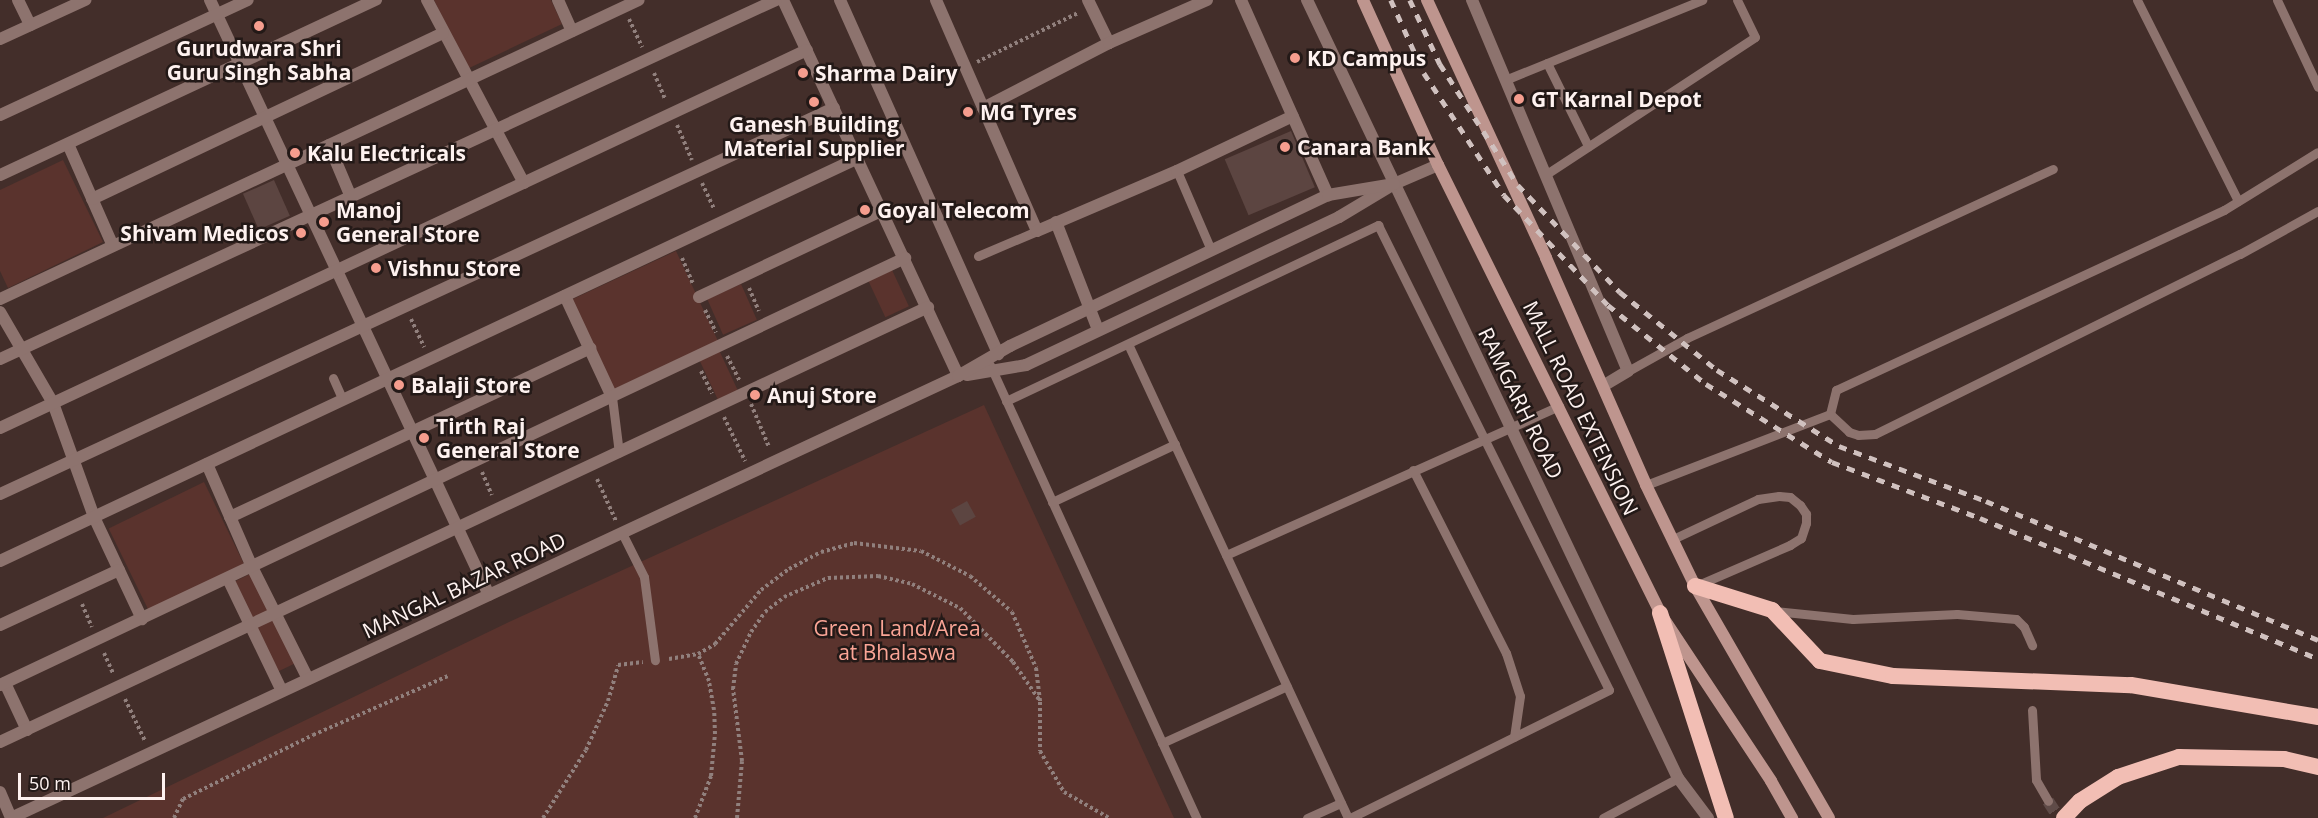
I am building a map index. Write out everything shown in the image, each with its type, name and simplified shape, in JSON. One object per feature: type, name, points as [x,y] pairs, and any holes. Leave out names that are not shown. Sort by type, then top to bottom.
[{"type":"highway","points":[[1695,586],[1772,610],[1820,661],[1893,676],[2131,686],[2318,717]]},
{"type":"highway","points":[[1660,613],[1726,818]]},
{"type":"highway","points":[[2064,818],[2079,801],[2118,777],[2179,757],[2284,759],[2318,768]]},
{"type":"main road","name":"MALL ROAD EXTENSION","points":[[1363,0],[1438,165],[1660,613],[1771,781],[1792,818]]},
{"type":"main road","name":"MALL ROAD EXTENSION","points":[[1427,0],[1646,485],[1695,586],[1829,818]]},
{"type":"street","points":[[18,0],[30,26]]},
{"type":"street","points":[[0,39],[85,0]]},
{"type":"street","points":[[210,0],[489,595]]},
{"type":"street","points":[[0,115],[248,0]]},
{"type":"street","points":[[0,175],[376,0]]},
{"type":"street","points":[[427,0],[467,80],[498,129],[524,183]]},
{"type":"street","points":[[558,0],[572,31]]},
{"type":"street","points":[[0,299],[639,0]]},
{"type":"street","points":[[0,359],[776,0]]},
{"type":"street","points":[[783,0],[883,210],[958,376]]},
{"type":"street","points":[[840,0],[993,362],[1026,365],[1339,217],[1394,184],[1438,165]]},
{"type":"street","points":[[936,0],[1037,231],[1177,171],[1293,117]]},
{"type":"street","points":[[983,108],[1109,44],[1207,0]]},
{"type":"street","points":[[1241,0],[1328,195]]},
{"type":"street","name":"RAMGARH ROAD","points":[[1307,0],[1678,778],[1708,818]]},
{"type":"street","points":[[1472,0],[1629,371],[1603,386]]},
{"type":"street","points":[[1090,3],[1109,44]]},
{"type":"street","points":[[92,199],[443,33]]},
{"type":"street","points":[[0,428],[807,50]]},
{"type":"street","points":[[0,494],[834,108]]},
{"type":"street","points":[[68,144],[114,246]]},
{"type":"street","points":[[329,145],[351,197]]},
{"type":"street","points":[[0,561],[858,158]]},
{"type":"street","name":"MANGAL BAZAR ROAD","points":[[0,792],[11,818],[958,376],[993,362],[1090,308],[1328,195],[1394,184]]},
{"type":"street","points":[[699,297],[883,210]]},
{"type":"street","points":[[1056,222],[1098,330]]},
{"type":"street","points":[[27,730],[3,684],[905,258]]},
{"type":"street","points":[[565,296],[612,397]]},
{"type":"street","points":[[0,742],[928,307]]},
{"type":"street","points":[[0,312],[53,403],[94,517],[142,620]]},
{"type":"street","points":[[230,517],[590,348]]},
{"type":"street","points":[[207,464],[252,567],[308,679]]},
{"type":"street","points":[[0,625],[119,570]]},
{"type":"street","points":[[228,579],[282,692]]},
{"type":"lane","points":[[1505,80],[1702,0]]},
{"type":"lane","points":[[1545,175],[1755,37],[1737,0]]},
{"type":"lane","points":[[2137,0],[2238,201]]},
{"type":"lane","points":[[2277,0],[2318,87]]},
{"type":"lane","points":[[1547,63],[1588,146]]},
{"type":"lane","points":[[1830,414],[1836,390],[2238,201],[2318,152]]},
{"type":"lane","points":[[1629,371],[1687,338],[2053,169]]},
{"type":"lane","points":[[1177,171],[1211,250]]},
{"type":"lane","points":[[1830,414],[1849,432],[1858,435],[1875,434],[2229,260],[2318,211]]},
{"type":"lane","points":[[1006,401],[1378,225],[1609,690],[1349,818],[1128,344]]},
{"type":"lane","points":[[978,256],[1037,231]]},
{"type":"lane","points":[[993,362],[1006,401],[1196,818]]},
{"type":"lane","points":[[333,378],[343,400]]},
{"type":"lane","points":[[612,397],[619,453]]},
{"type":"lane","points":[[1226,555],[1559,406]]},
{"type":"lane","points":[[1646,485],[1830,414]]},
{"type":"lane","points":[[1052,502],[1175,444]]},
{"type":"lane","points":[[1413,470],[1506,652],[1520,696],[1514,737]]},
{"type":"lane","points":[[1672,539],[1758,500],[1779,496],[1790,497],[1806,514],[1806,523],[1801,538],[1790,545],[1695,586]]},
{"type":"lane","points":[[622,533],[644,577],[655,660]]},
{"type":"lane","points":[[1772,610],[1853,619],[1957,614],[2016,619],[2024,627],[2032,645]]},
{"type":"lane","points":[[1162,743],[1287,686]]},
{"type":"lane","points":[[2032,710],[2036,780],[2048,801]]},
{"type":"lane","points":[[1603,818],[1678,778]]},
{"type":"lane","points":[[1307,818],[1341,803]]},
{"type":"path","points":[[966,68],[1090,3]]},
{"type":"path","points":[[744,276],[765,324]]},
{"type":"path","points":[[406,307],[430,359]]},
{"type":"path","points":[[476,461],[499,509]]},
{"type":"path","points":[[591,466],[622,533]]},
{"type":"path","points":[[543,818],[586,750],[608,701],[618,665],[698,654],[715,644],[761,590],[789,568],[821,552],[854,543],[891,545],[921,551],[970,576],[1012,612],[1036,668],[1040,702],[1041,751],[1064,792],[1108,818]]},
{"type":"path","points":[[738,818],[742,761],[733,689],[736,664],[751,632],[765,612],[784,597],[828,578],[878,576],[912,584],[960,608],[1013,662],[1040,702]]},
{"type":"path","points":[[695,818],[711,776],[715,734],[711,691],[698,654]]},
{"type":"path","points":[[174,818],[183,800],[313,735],[448,676]]},
{"type":"green space","points":[[434,0],[551,0],[562,24],[467,69]]},
{"type":"green space","points":[[63,160],[103,242],[8,288],[0,271],[0,190]]},
{"type":"green space","points":[[676,251],[718,341],[614,389],[572,300]]},
{"type":"green space","points":[[892,270],[909,306],[885,317],[868,281]]},
{"type":"green space","points":[[741,284],[757,320],[723,335],[707,299]]},
{"type":"green space","points":[[719,350],[738,390],[718,399],[699,359]]},
{"type":"green space","name":"Green Land/Area at Bhalaswa","points":[[984,405],[1174,818],[103,818],[509,622]]},
{"type":"green space","points":[[204,482],[244,565],[149,611],[109,528]]},
{"type":"green space","points":[[252,573],[296,663],[277,672],[233,582]]},
{"type":"building","points":[[1291,131],[1315,187],[1249,215],[1225,159]]},
{"type":"building","points":[[274,180],[290,216],[259,229],[243,194]]},
{"type":"building","points":[[967,501],[976,517],[960,525],[951,510]]},
{"type":"tunnel","points":[[2048,801],[2059,818]]},
{"type":"railway","points":[[1391,0],[1424,73],[1504,195],[1608,305],[1706,384],[1832,462],[1980,518],[2318,659]]},
{"type":"railway","points":[[1410,0],[1440,64],[1518,185],[1620,292],[1717,370],[1839,446],[1986,501],[2318,640]]},
{"type":"place","name":"Gurudwara Shri Guru Singh Sabha","points":[[259,26]]},
{"type":"place","name":"KD Campus","points":[[1295,58]]},
{"type":"place","name":"Sharma Dairy","points":[[803,73]]},
{"type":"place","name":"GT Karnal Depot","points":[[1519,99]]},
{"type":"place","name":"Ganesh Building Material Supplier","points":[[814,102]]},
{"type":"place","name":"MG Tyres","points":[[968,112]]},
{"type":"place","name":"Canara Bank","points":[[1285,147]]},
{"type":"place","name":"Kalu Electricals","points":[[295,153]]},
{"type":"place","name":"Goyal Telecom","points":[[865,210]]},
{"type":"place","name":"Manoj General Store","points":[[324,222]]},
{"type":"place","name":"Shivam Medicos","points":[[301,233]]},
{"type":"place","name":"Vishnu Store","points":[[376,268]]},
{"type":"place","name":"Balaji Store","points":[[399,385]]},
{"type":"place","name":"Anuj Store","points":[[755,395]]},
{"type":"place","name":"Tirth Raj General Store","points":[[424,438]]}]
